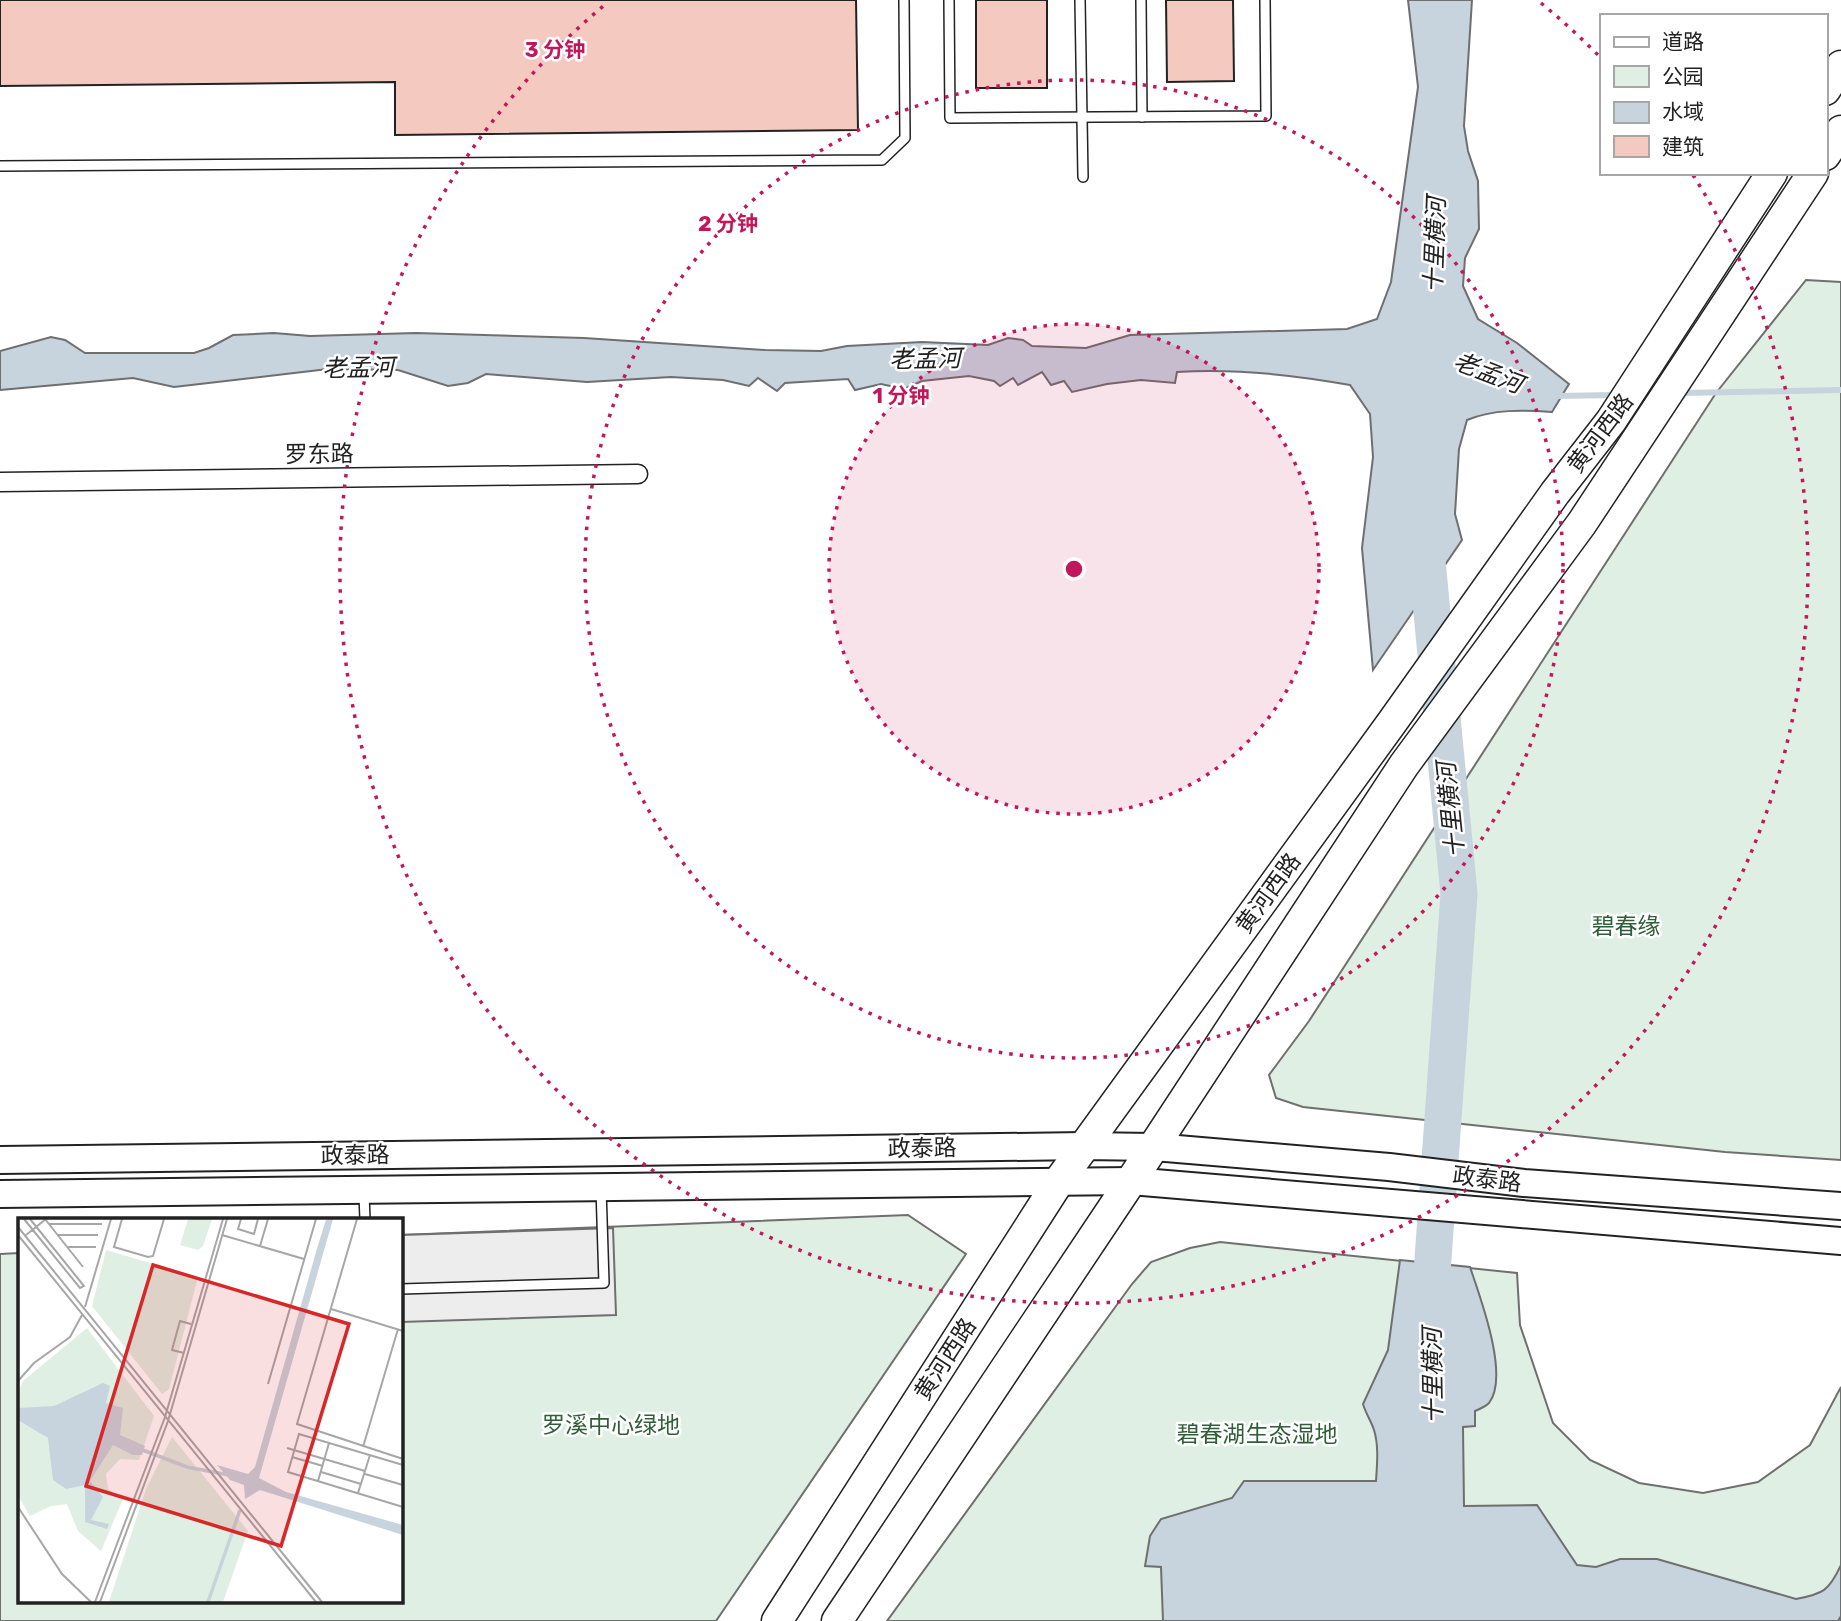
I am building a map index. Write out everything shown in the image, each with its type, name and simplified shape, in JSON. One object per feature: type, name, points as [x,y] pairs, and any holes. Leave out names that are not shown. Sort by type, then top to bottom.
[{"type":"main road","points":[[1827,87],[1841,66]]},
{"type":"main road","points":[[1827,152],[1841,131]]},
{"type":"main road","name":"黄河西路","points":[[777,1621],[1059,1181],[1393,721],[1482,593],[1611,421],[1771,175]]},
{"type":"main road","name":"黄河西路","points":[[837,1621],[1154,1147],[1404,765],[1582,523],[1812,175]]},
{"type":"main road","name":"政泰路","points":[[0,1160],[1154,1147],[1389,1167],[1524,1184],[1841,1206]]},
{"type":"main road","name":"政泰路","points":[[0,1194],[1131,1181],[1841,1241]]},
{"type":"street","name":"罗东路","points":[[0,482],[638,474]]},
{"type":"lane","points":[[0,166],[882,160],[905,138],[904,0]]},
{"type":"lane","points":[[949,0],[950,118],[1266,116],[1265,0]]},
{"type":"lane","points":[[1080,0],[1083,177]]},
{"type":"lane","points":[[1141,0],[1142,117]]},
{"type":"lane","points":[[402,1289],[604,1283],[601,1187]]},
{"type":"lane","points":[[364,1190],[365,1218]]},
{"type":"green space","name":"碧春缘","points":[[1806,280],[1841,282],[1841,1160],[1725,1152],[1303,1107],[1276,1098],[1269,1075],[1309,1021],[1716,393]]},
{"type":"green space","name":"罗溪中心绿地","points":[[908,1215],[966,1254],[716,1621],[0,1621],[0,1254],[18,1253],[18,1604],[402,1604],[402,1235]]},
{"type":"green space","name":"碧春湖生态湿地","points":[[1220,1242],[1517,1273],[1520,1325],[1553,1423],[1590,1460],[1639,1483],[1703,1493],[1758,1482],[1810,1445],[1841,1387],[1841,1621],[887,1621],[1132,1284],[1151,1262],[1190,1248]]},
{"type":"shaded area","points":[[613,1228],[616,1315],[402,1322],[402,1235]]},
{"type":"water","points":[[1408,0],[1472,0],[1464,126],[1468,151],[1478,181],[1479,229],[1465,258],[1463,286],[1478,319],[1517,343],[1569,384],[1552,412],[1498,412],[1467,420],[1459,449],[1455,514],[1462,540],[1373,670],[1362,548],[1373,457],[1370,414],[1350,385],[1286,375],[1220,371],[1177,372],[1175,383],[1141,380],[1072,392],[1064,381],[1051,385],[1042,372],[1018,385],[1013,378],[1000,386],[994,381],[969,376],[922,381],[904,389],[881,384],[855,390],[848,379],[785,383],[777,391],[758,378],[749,386],[723,380],[671,377],[587,382],[486,374],[468,383],[448,386],[398,370],[328,369],[174,387],[133,378],[0,390],[0,351],[51,337],[65,340],[85,353],[194,353],[233,335],[274,333],[310,336],[416,333],[584,338],[821,351],[847,346],[922,342],[988,345],[1008,338],[1023,340],[1032,346],[1086,348],[1130,335],[1347,329],[1377,319],[1391,282],[1418,87]]},
{"type":"water","points":[[1400,1260],[1470,1267],[1486,1316],[1495,1356],[1495,1391],[1489,1403],[1475,1411],[1475,1426],[1463,1427],[1464,1506],[1537,1505],[1577,1565],[1596,1567],[1620,1559],[1657,1559],[1796,1599],[1824,1590],[1833,1581],[1841,1565],[1841,1616],[1838,1621],[1163,1621],[1161,1567],[1145,1566],[1150,1536],[1161,1519],[1232,1498],[1244,1481],[1376,1481],[1376,1436],[1363,1404],[1388,1350]]},
{"type":"building","points":[[0,0],[856,0],[858,130],[395,135],[395,82],[0,86]]},
{"type":"building","points":[[976,0],[1047,0],[1047,88],[976,88]]},
{"type":"building","points":[[1166,0],[1233,0],[1234,81],[1167,82]]},
{"type":"waterway","name":"老孟河","points":[[1680,393],[1841,390]]},
{"type":"waterway","name":"老孟河","points":[[1554,396],[1617,395]]},
{"type":"waterway","name":"十里横河","points":[[1425,540],[1459,894],[1431,1312]]}]
